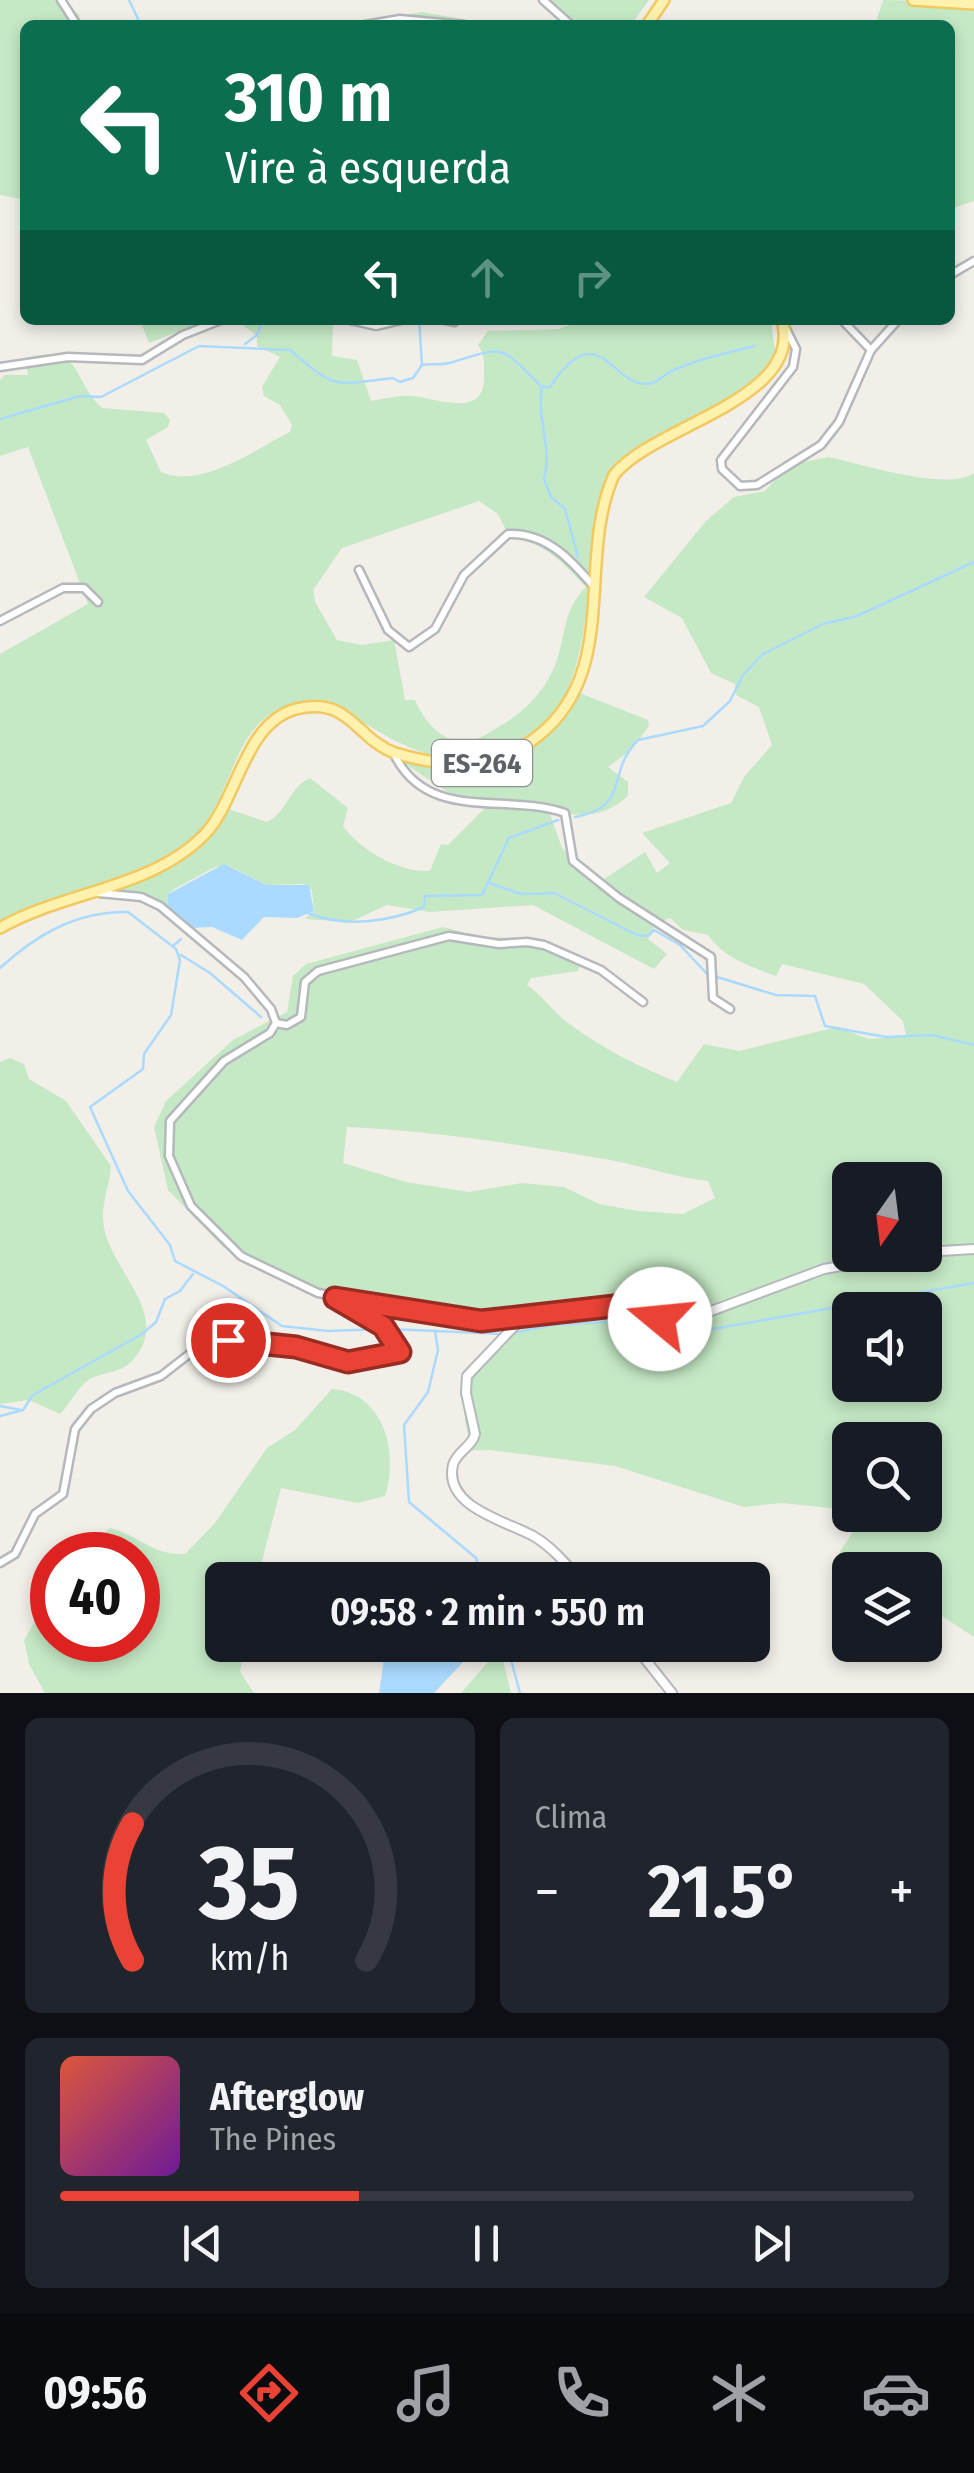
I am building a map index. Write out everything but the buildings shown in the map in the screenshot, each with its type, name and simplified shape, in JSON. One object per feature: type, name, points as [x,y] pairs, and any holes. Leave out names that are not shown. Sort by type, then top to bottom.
[{"type":"main road","points":[[913,0],[974,4]]},
{"type":"main road","name":"ES-264","points":[[0,928],[166,862],[205,833],[227,803],[265,729],[284,714],[328,708],[353,720],[394,752],[443,763],[484,762],[536,738],[565,710],[580,682],[607,499],[614,475],[637,454],[761,383],[780,361],[783,325]]},
{"type":"street","points":[[542,0],[565,20]]},
{"type":"street","points":[[0,367],[57,358],[142,360],[209,325]]},
{"type":"street","points":[[784,325],[796,349],[793,368],[722,460],[722,468],[740,486],[757,484],[822,444],[839,422],[871,350],[894,325]]},
{"type":"street","points":[[847,325],[871,350]]},
{"type":"street","points":[[359,570],[388,630],[410,648],[435,629],[464,575],[508,534],[544,541],[569,559],[596,590]]},
{"type":"street","points":[[0,620],[63,588],[84,588],[98,602]]},
{"type":"street","points":[[394,752],[409,777],[446,798],[566,813],[573,861],[618,898],[711,957],[713,998],[730,1009]]},
{"type":"street","points":[[92,892],[141,897],[160,906],[244,978],[271,1009],[276,1023]]},
{"type":"street","points":[[276,1023],[288,1025],[301,1018],[306,982],[318,971],[449,936],[544,945],[617,980],[643,1002]]},
{"type":"street","points":[[276,1023],[270,1033],[224,1061],[173,1116],[167,1131],[168,1156],[191,1206],[229,1247],[304,1288],[335,1298],[481,1321],[632,1304],[667,1322],[686,1320],[832,1268]]},
{"type":"street","points":[[942,1251],[974,1248]]},
{"type":"street","points":[[0,1563],[15,1554],[35,1514],[64,1494],[76,1429],[101,1400],[161,1376],[206,1341],[296,1347],[356,1362],[398,1354],[399,1345],[386,1330],[335,1298]]},
{"type":"street","points":[[522,1318],[467,1376],[466,1393],[475,1434],[456,1457],[452,1475],[463,1496],[476,1508],[548,1546],[563,1562]]},
{"type":"street","points":[[647,1662],[672,1693]]},
{"type":"green space","points":[[0,0],[64,0],[80,20],[20,20],[20,199],[0,195]]},
{"type":"green space","points":[[545,0],[649,0],[635,20],[573,20]]},
{"type":"green space","points":[[883,0],[974,2],[974,201],[955,207],[955,20],[877,20]]},
{"type":"green space","points":[[421,12],[468,20],[380,20]]},
{"type":"green space","points":[[142,325],[195,325],[149,343]]},
{"type":"green space","points":[[243,325],[333,325],[332,356],[357,360],[371,401],[406,396],[458,403],[477,398],[483,389],[483,356],[478,345],[488,331],[558,329],[570,325],[772,325],[775,351],[762,373],[741,390],[660,434],[614,471],[600,496],[575,670],[558,707],[531,734],[475,757],[441,757],[411,748],[332,707],[306,703],[279,709],[251,733],[208,820],[196,834],[164,857],[52,903],[0,934],[0,654],[88,604],[28,447],[0,456],[0,380],[5,375],[28,375],[25,358],[44,355],[67,360],[102,408],[164,413],[170,420],[168,427],[146,440],[161,472],[193,476],[227,465],[290,432],[292,425],[280,405],[264,396],[262,387],[280,357],[257,346],[257,336]],"holes":[[[479,501],[498,514],[510,538],[543,549],[586,587],[571,609],[556,661],[538,694],[521,712],[488,734],[470,740],[448,738],[434,728],[415,700],[405,700],[394,640],[362,645],[337,640],[315,602],[313,590],[342,548]]]},
{"type":"green space","points":[[829,457],[925,478],[945,480],[974,473],[974,1637],[942,1616],[942,1552],[840,1552],[853,1532],[942,1532],[942,1422],[832,1422],[832,1508],[781,1503],[744,1507],[615,1466],[490,1450],[460,1451],[468,1436],[464,1395],[468,1382],[505,1338],[504,1319],[481,1310],[443,1311],[311,1289],[223,1247],[168,1190],[154,1127],[166,1101],[233,1040],[287,1012],[293,976],[306,964],[443,927],[483,937],[526,938],[582,961],[578,971],[531,978],[527,985],[593,1040],[677,1082],[704,1044],[739,1051],[837,1027],[869,1039],[906,1036],[903,1021],[864,984],[782,964],[776,976],[738,960],[708,935],[683,930],[670,918],[655,924],[648,939],[667,954],[654,969],[533,905],[429,912],[387,905],[350,922],[305,919],[314,911],[312,890],[303,884],[267,885],[229,866],[215,867],[174,889],[168,894],[169,906],[132,891],[109,888],[172,861],[225,808],[267,822],[279,813],[297,787],[310,778],[348,808],[343,826],[360,843],[394,864],[430,871],[441,844],[448,845],[490,803],[448,792],[402,762],[466,771],[506,762],[542,741],[569,710],[577,692],[648,720],[649,726],[632,749],[608,767],[628,782],[628,796],[609,809],[590,814],[548,808],[562,848],[598,883],[645,852],[657,873],[670,863],[642,833],[731,803],[744,777],[772,745],[759,707],[736,695],[735,684],[711,673],[682,618],[644,597],[706,521],[734,497],[765,491],[788,465]],"holes":[[[347,1127],[413,1132],[610,1160],[708,1181],[715,1198],[683,1214],[638,1211],[599,1204],[564,1187],[522,1183],[469,1192],[406,1182],[343,1163]]]},
{"type":"green space","points":[[10,1058],[24,1064],[29,1079],[66,1101],[111,1166],[103,1219],[115,1256],[143,1308],[146,1326],[143,1343],[132,1361],[86,1382],[60,1414],[29,1400],[0,1404],[0,1062]]},
{"type":"green space","points":[[332,1389],[350,1393],[364,1401],[383,1428],[390,1461],[389,1479],[385,1496],[358,1503],[281,1488],[262,1562],[205,1562],[205,1662],[242,1662],[240,1672],[254,1693],[45,1693],[29,1664],[24,1640],[30,1630],[30,1662],[160,1662],[160,1550],[185,1554],[215,1523],[267,1448],[295,1430]]},
{"type":"green space","points":[[488,1662],[503,1662],[511,1693],[461,1693]]},
{"type":"water","points":[[224,864],[267,885],[309,885],[314,911],[297,918],[264,917],[242,940],[212,927],[191,928],[168,906],[168,894]]},
{"type":"water","points":[[384,1662],[463,1662],[434,1693],[379,1693]]},
{"type":"waterway","points":[[129,0],[139,20]]},
{"type":"waterway","points":[[245,344],[257,335],[261,325]]},
{"type":"waterway","points":[[0,419],[80,396],[101,397],[199,346],[290,350],[336,382],[393,378],[400,382],[413,378],[422,365],[419,325]]},
{"type":"waterway","points":[[542,387],[550,387],[567,365],[582,355],[605,360],[638,383],[652,383],[692,363],[754,346]]},
{"type":"waterway","points":[[422,365],[502,353],[541,386]]},
{"type":"waterway","points":[[542,387],[547,456],[544,479],[551,497],[565,509],[578,557]]},
{"type":"waterway","points":[[575,817],[593,812],[611,797],[622,764],[638,740],[703,726],[730,701],[743,675],[763,654],[823,624],[857,616],[974,562]]},
{"type":"waterway","points":[[308,913],[322,918],[367,921],[424,907],[425,896],[482,895],[509,838],[558,820]]},
{"type":"waterway","points":[[489,883],[521,894],[554,893],[637,935],[648,936],[654,930],[680,945],[709,976]]},
{"type":"waterway","points":[[0,968],[58,927],[109,913],[128,912],[176,949],[180,960],[171,1015],[144,1054],[143,1069],[90,1107],[128,1191],[170,1245],[175,1261],[223,1286],[282,1326],[328,1331],[382,1329]]},
{"type":"waterway","points":[[174,945],[181,939]]},
{"type":"waterway","points":[[181,955],[210,973],[261,1017]]},
{"type":"waterway","points":[[717,977],[776,995],[815,996],[825,1026],[886,1037],[932,1035],[974,1045]]},
{"type":"waterway","points":[[0,1416],[23,1410],[33,1395],[142,1334],[156,1322],[165,1299],[180,1291],[193,1274]]},
{"type":"waterway","points":[[510,1334],[552,1325],[609,1322],[679,1335],[974,1283]]},
{"type":"waterway","points":[[390,1329],[502,1334]]},
{"type":"waterway","points":[[435,1331],[438,1350],[428,1392],[404,1425],[409,1502],[477,1562]]},
{"type":"waterway","points":[[0,1406],[21,1410]]},
{"type":"waterway","points":[[512,1662],[520,1693]]},
{"type":"route","points":[[228,1340],[296,1347],[348,1362],[400,1352],[383,1326],[335,1298],[481,1321],[616,1304],[642,1306],[660,1319]]}]
